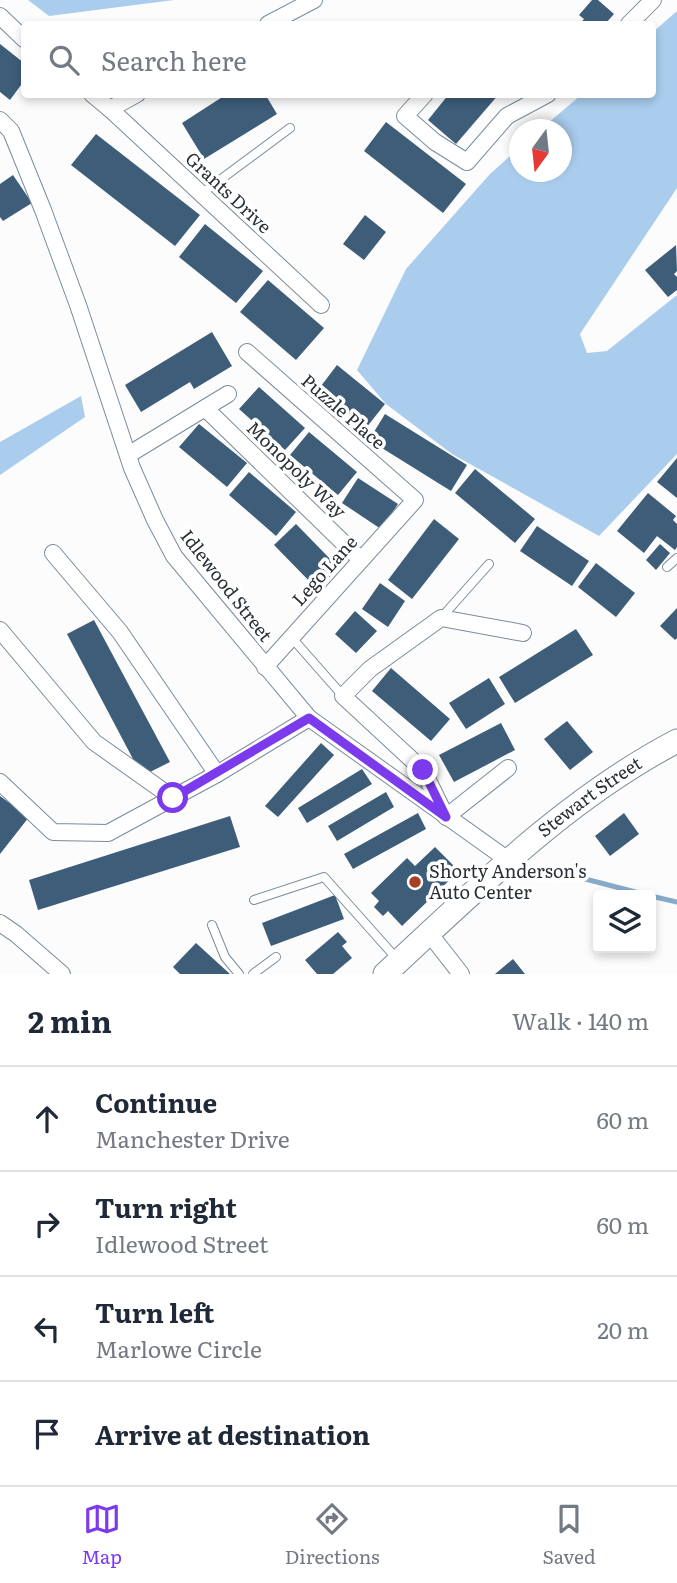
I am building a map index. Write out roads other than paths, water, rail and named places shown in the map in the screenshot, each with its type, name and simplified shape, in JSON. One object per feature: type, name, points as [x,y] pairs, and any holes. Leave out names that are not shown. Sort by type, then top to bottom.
[{"type":"street","points":[[274,21],[314,0]]},
{"type":"street","points":[[632,21],[653,0]]},
{"type":"street","points":[[0,16],[21,36]]},
{"type":"street","name":"Grants Drive","points":[[97,98],[321,306]]},
{"type":"street","points":[[110,109],[130,98]]},
{"type":"street","points":[[421,98],[405,116],[435,142],[467,162],[506,116],[540,98]]},
{"type":"street","name":"Idlewood Street","points":[[0,120],[11,131],[43,210],[128,455],[155,520],[174,556],[309,718],[508,860]]},
{"type":"street","name":"Puzzle Place","points":[[247,352],[415,500]]},
{"type":"street","points":[[128,455],[228,394]]},
{"type":"street","name":"Monopoly Way","points":[[205,408],[361,560]]},
{"type":"street","name":"Lego Lane","points":[[265,667],[415,500]]},
{"type":"street","points":[[53,553],[120,632],[217,774]]},
{"type":"street","points":[[508,768],[446,817],[423,770],[343,696],[370,669],[441,618],[523,633]]},
{"type":"street","points":[[0,629],[94,742],[173,798]]},
{"type":"street","points":[[0,782],[53,832],[108,833],[217,774],[309,718]]},
{"type":"street","name":"Stewart Street","points":[[392,967],[508,860],[626,769],[677,741]]},
{"type":"street","points":[[0,923],[35,949],[62,974]]},
{"type":"street","points":[[429,933],[461,974]]},
{"type":"lane","points":[[201,194],[290,128]]},
{"type":"lane","points":[[667,567],[677,558]]},
{"type":"lane","points":[[441,618],[489,564]]},
{"type":"lane","points":[[291,638],[343,696]]},
{"type":"lane","points":[[254,901],[324,877],[392,967]]},
{"type":"lane","points":[[212,925],[225,957],[239,974]]},
{"type":"lane","points":[[253,974],[276,957]]},
{"type":"waterway","points":[[512,876],[570,875],[628,890]]},
{"type":"waterway","points":[[656,897],[677,902]]},
{"type":"place","name":"Shorty Anderson's Auto Center","points":[[415,882]]}]
